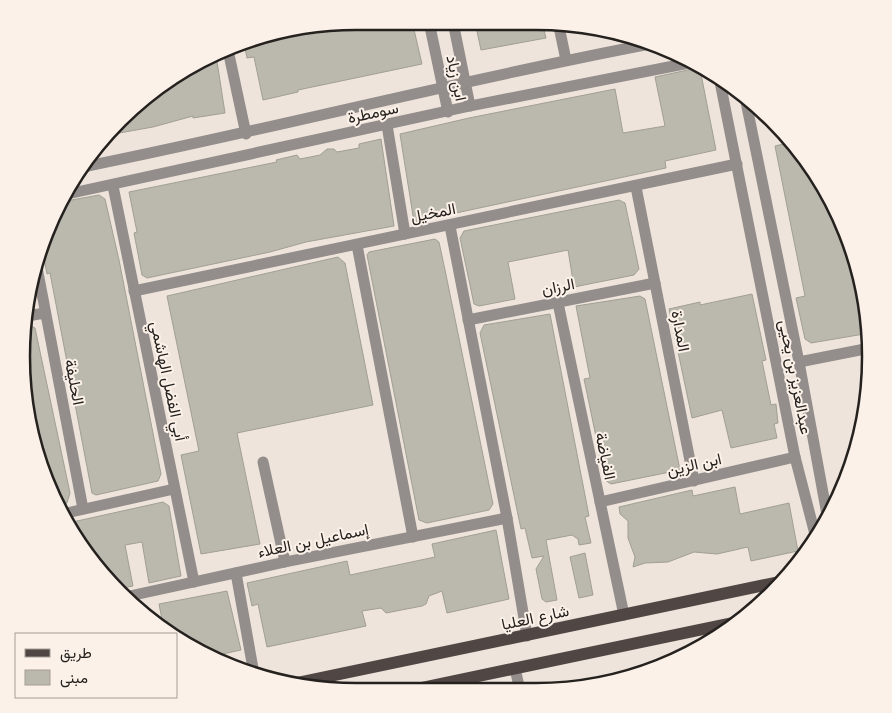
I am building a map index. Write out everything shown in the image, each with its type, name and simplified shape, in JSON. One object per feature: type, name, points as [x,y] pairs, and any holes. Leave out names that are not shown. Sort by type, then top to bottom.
[{"type":"main road","name":"شارع العليا","points":[[313,680],[769,584]]},
{"type":"main road","points":[[445,683],[721,625]]},
{"type":"street","name":"ابن زياد","points":[[430,30],[448,112]]},
{"type":"street","name":"ابن زياد","points":[[455,30],[470,106]]},
{"type":"street","points":[[560,31],[566,60]]},
{"type":"street","name":"سومطرة","points":[[92,165],[246,134],[566,60],[638,46]]},
{"type":"street","points":[[229,56],[246,134]]},
{"type":"street","name":"سومطرة","points":[[73,194],[470,106],[681,65]]},
{"type":"street","name":"عبدالعزيز بن يحيى","points":[[721,88],[796,456],[813,527]]},
{"type":"street","name":"عبدالعزيز بن يحيى","points":[[747,108],[799,362],[825,506]]},
{"type":"street","points":[[388,125],[405,234]]},
{"type":"street","name":"المخيل","points":[[134,291],[636,187],[737,164]]},
{"type":"street","name":"أبي الفضل الهاشمي","points":[[113,186],[194,582]]},
{"type":"street","name":"المدارة","points":[[636,187],[694,480]]},
{"type":"street","points":[[749,221],[769,217]]},
{"type":"street","points":[[450,226],[508,518],[527,636]]},
{"type":"street","points":[[357,245],[413,537]]},
{"type":"street","name":"الحليفة","points":[[39,280],[83,509]]},
{"type":"street","name":"الرزان","points":[[468,320],[655,283]]},
{"type":"street","name":"الفياضة","points":[[558,303],[624,615]]},
{"type":"street","points":[[33,315],[45,313]]},
{"type":"street","points":[[799,362],[862,350]]},
{"type":"street","name":"ابن الزين","points":[[600,502],[796,456]]},
{"type":"street","points":[[263,462],[285,562]]},
{"type":"street","points":[[70,512],[174,489]]},
{"type":"street","name":"إسماعيل بن العلاء","points":[[134,595],[285,562],[508,518]]},
{"type":"street","points":[[236,573],[253,666]]},
{"type":"street","points":[[515,668],[518,683]]},
{"type":"building","points":[[414,30],[422,64],[298,90],[298,92],[263,100],[254,57],[247,58],[245,50],[293,36],[335,31]]},
{"type":"building","points":[[477,30],[544,30],[546,38],[481,50]]},
{"type":"building","points":[[217,62],[225,113],[193,118],[193,116],[153,127],[119,133],[158,97],[193,74]]},
{"type":"building","points":[[690,69],[701,75],[716,150],[665,161],[666,168],[414,222],[400,134],[469,118],[615,89],[623,133],[665,126],[655,77]]},
{"type":"building","points":[[381,139],[394,226],[306,242],[270,252],[147,278],[142,275],[134,233],[137,232],[129,192],[277,162],[276,160],[297,155],[300,159],[320,155],[327,149],[334,149],[337,152],[359,148],[359,144]]},
{"type":"building","points":[[783,144],[795,158],[828,212],[845,252],[851,272],[856,293],[861,335],[811,343],[805,339],[796,298],[805,296],[775,146]]},
{"type":"building","points":[[99,195],[105,199],[119,260],[161,474],[158,481],[96,495],[92,493],[50,273],[47,274],[44,261],[70,200]]},
{"type":"building","points":[[619,200],[625,203],[639,269],[634,275],[574,287],[568,250],[508,262],[515,299],[479,306],[474,304],[460,238],[464,231]]},
{"type":"building","points":[[435,239],[439,242],[493,504],[489,510],[427,523],[419,520],[367,255],[369,252]]},
{"type":"building","points":[[338,257],[345,263],[373,405],[237,433],[260,544],[201,554],[181,455],[199,451],[167,296]]},
{"type":"building","points":[[752,294],[766,360],[762,361],[771,405],[776,404],[778,423],[774,424],[777,438],[731,448],[722,410],[692,418],[669,309],[700,302],[700,305]]},
{"type":"building","points":[[640,296],[645,299],[680,470],[611,484],[605,480],[584,379],[590,378],[576,306]]},
{"type":"building","points":[[550,314],[589,516],[585,517],[591,543],[579,545],[578,539],[572,535],[546,540],[557,600],[546,602],[542,599],[536,569],[544,556],[532,558],[525,528],[521,529],[480,333],[484,325]]},
{"type":"building","points":[[32,326],[35,328],[70,493],[67,503],[64,501],[47,461],[36,420],[30,356]]},
{"type":"building","points":[[735,487],[740,514],[789,503],[798,551],[751,561],[748,547],[717,554],[694,552],[668,562],[645,563],[633,567],[635,557],[628,538],[628,521],[620,514],[619,507],[692,490],[693,496]]},
{"type":"building","points":[[163,502],[169,506],[181,576],[149,583],[142,542],[125,545],[133,586],[126,587],[97,555],[75,521]]},
{"type":"building","points":[[496,530],[509,599],[447,613],[442,591],[429,596],[426,604],[422,606],[386,613],[381,608],[362,611],[366,626],[267,647],[258,604],[252,606],[247,583],[347,561],[350,575],[435,557],[432,544]]},
{"type":"building","points":[[585,553],[593,595],[579,598],[570,557]]},
{"type":"building","points":[[227,591],[241,650],[223,654],[193,639],[162,619],[159,604]]}]
